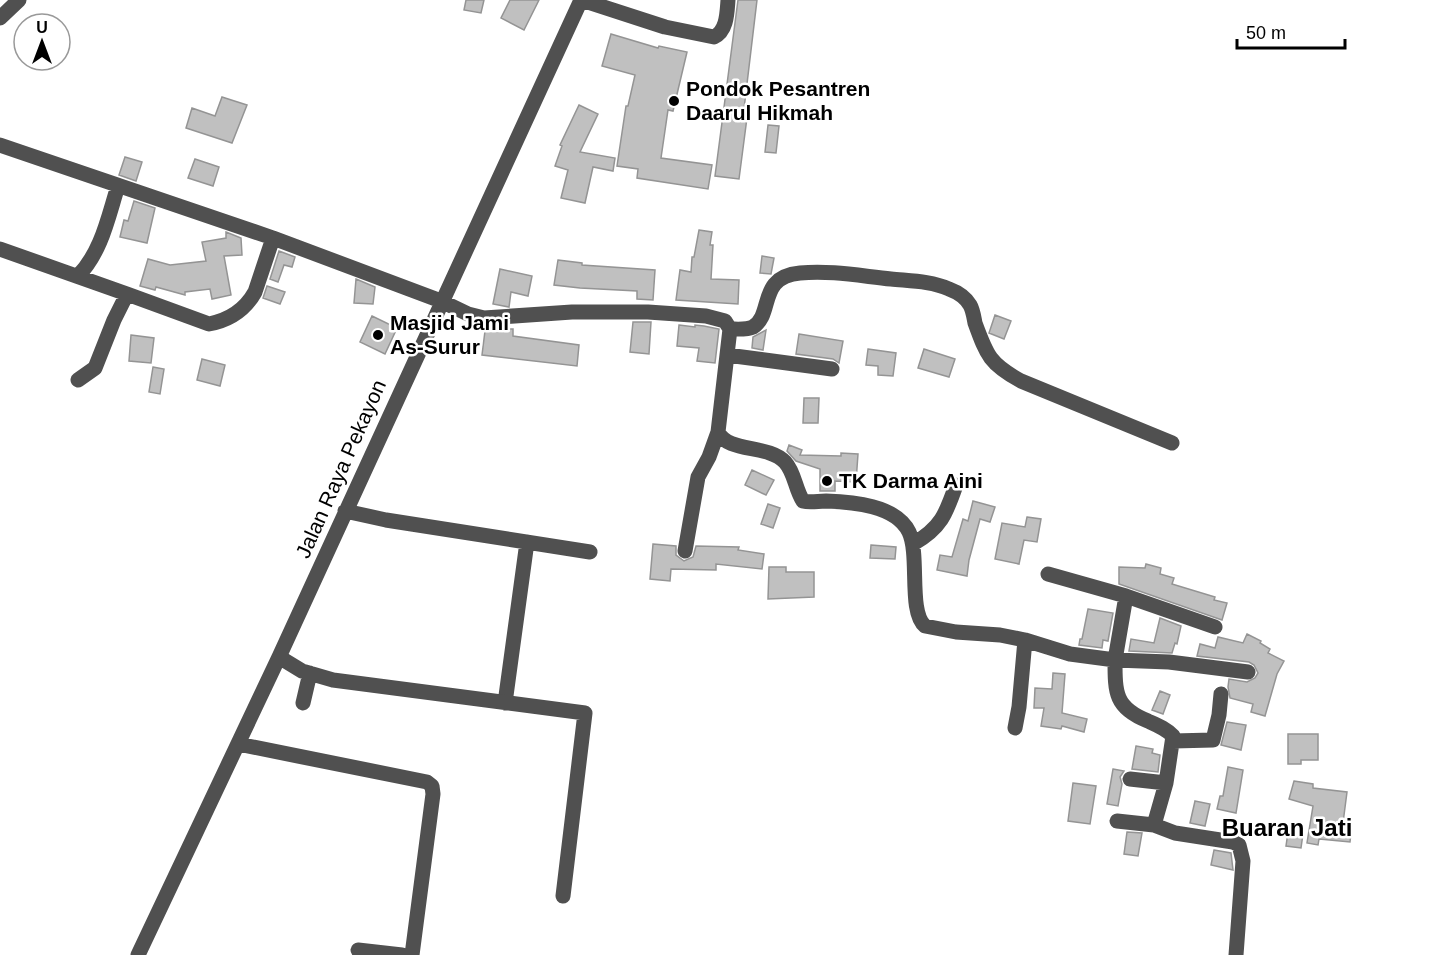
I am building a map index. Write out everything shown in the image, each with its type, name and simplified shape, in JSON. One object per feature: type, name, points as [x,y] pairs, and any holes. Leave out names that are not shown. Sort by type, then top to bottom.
[{"type":"street","points":[[0,18],[19,0]]},
{"type":"street","points":[[581,0],[665,27],[714,37],[724,26],[728,0]]},
{"type":"street","name":"Jalan Raya Pekayon","points":[[138,955],[444,303],[581,0]]},
{"type":"street","points":[[0,6],[0,18]]},
{"type":"street","points":[[0,145],[273,238],[468,314],[484,318],[572,312],[648,312],[725,321],[730,329],[718,432],[709,457],[698,477],[685,551]]},
{"type":"street","points":[[78,276],[87,267],[98,248],[118,186]]},
{"type":"street","points":[[0,249],[209,324],[232,317],[251,299],[273,238]]},
{"type":"street","points":[[730,329],[754,326],[761,315],[768,292],[785,277],[800,273],[838,273],[933,284],[956,293],[970,305],[985,350],[994,363],[1006,373],[1172,442]]},
{"type":"street","points":[[78,380],[95,368],[127,294]]},
{"type":"street","points":[[727,355],[832,369]]},
{"type":"street","points":[[718,432],[726,442],[769,452],[786,463],[803,501],[867,506],[883,510],[901,520],[913,544],[917,611],[921,623],[925,626],[1025,640],[1070,654],[1115,660],[1169,662],[1248,672]]},
{"type":"street","points":[[913,544],[931,534],[939,524],[956,485]]},
{"type":"street","points":[[345,511],[386,520],[590,552]]},
{"type":"street","points":[[505,702],[527,542]]},
{"type":"street","points":[[1048,574],[1126,596],[1215,627]]},
{"type":"street","points":[[1126,596],[1115,660],[1116,692],[1125,710],[1170,732],[1173,741],[1166,783],[1154,825]]},
{"type":"street","points":[[1016,728],[1025,640]]},
{"type":"street","points":[[279,657],[310,673],[333,680],[585,713],[563,896]]},
{"type":"street","points":[[303,703],[310,673]]},
{"type":"street","points":[[1173,741],[1213,740],[1221,694]]},
{"type":"street","points":[[238,744],[427,782],[432,786],[433,794],[412,955]]},
{"type":"street","points":[[1130,779],[1166,783]]},
{"type":"street","points":[[1117,821],[1154,825],[1175,833],[1233,842],[1239,845],[1243,861],[1236,955]]},
{"type":"street","points":[[358,950],[402,955]]},
{"type":"building","points":[[466,0],[484,0],[481,13],[464,10]]},
{"type":"building","points":[[510,0],[539,0],[524,30],[501,18]]},
{"type":"building","points":[[738,0],[757,0],[744,109],[748,110],[739,179],[715,176]]},
{"type":"building","points":[[611,34],[658,48],[659,46],[687,52],[673,111],[668,110],[661,158],[712,165],[708,189],[637,178],[638,169],[617,166],[626,106],[628,106],[635,75],[602,66]]},
{"type":"building","points":[[222,97],[247,105],[232,143],[186,128],[192,108],[215,116]]},
{"type":"building","points":[[579,105],[598,114],[580,152],[615,158],[613,171],[593,167],[585,203],[561,198],[568,170],[555,166],[562,146],[560,145]]},
{"type":"building","points":[[768,125],[779,126],[776,153],[765,152]]},
{"type":"building","points":[[125,157],[142,162],[136,181],[119,175]]},
{"type":"building","points":[[195,159],[219,167],[213,186],[188,178]]},
{"type":"building","points":[[134,201],[155,208],[147,243],[120,237],[124,220],[128,221]]},
{"type":"building","points":[[699,230],[712,232],[711,279],[739,280],[738,304],[676,300],[680,270],[691,272],[692,257],[694,257]]},
{"type":"building","points":[[226,232],[241,238],[242,255],[224,256],[231,295],[212,299],[210,289],[185,292],[185,295],[156,287],[155,290],[140,286],[148,259],[170,265],[206,261],[202,242],[226,238]]},
{"type":"building","points":[[279,251],[295,257],[292,267],[284,265],[278,282],[270,279]]},
{"type":"building","points":[[762,256],[774,258],[771,274],[760,273]]},
{"type":"building","points":[[558,260],[582,263],[582,265],[655,270],[653,300],[637,299],[637,291],[554,285]]},
{"type":"building","points":[[500,269],[532,276],[528,296],[511,292],[509,307],[493,304]]},
{"type":"building","points":[[356,279],[375,287],[373,304],[354,303]]},
{"type":"building","points":[[267,286],[285,292],[280,304],[263,298]]},
{"type":"building","points":[[995,315],[1011,321],[1004,339],[989,333]]},
{"type":"building","name":"Masjid Jami As-Surur","points":[[372,316],[397,328],[385,354],[360,342]]},
{"type":"building","points":[[633,322],[651,322],[649,354],[630,352]]},
{"type":"building","points":[[679,325],[719,329],[715,363],[697,361],[699,348],[677,346]]},
{"type":"building","points":[[501,329],[513,329],[513,336],[579,345],[577,366],[482,355],[485,331],[501,332]]},
{"type":"building","points":[[766,330],[763,350],[752,348],[753,337]]},
{"type":"building","points":[[799,334],[843,341],[839,363],[833,359],[796,354]]},
{"type":"building","points":[[131,335],[154,338],[151,363],[129,361]]},
{"type":"building","points":[[868,349],[896,353],[893,376],[878,375],[878,366],[866,365]]},
{"type":"building","points":[[924,349],[955,359],[949,377],[918,368]]},
{"type":"building","points":[[202,359],[225,365],[220,386],[197,380]]},
{"type":"building","points":[[153,367],[164,369],[160,394],[149,392]]},
{"type":"building","points":[[804,398],[819,398],[818,423],[803,423]]},
{"type":"building","points":[[789,445],[802,450],[800,455],[858,454],[856,482],[835,481],[835,491],[820,491],[820,469],[796,461],[787,451]]},
{"type":"building","points":[[752,470],[774,480],[766,495],[745,485]]},
{"type":"building","points":[[973,501],[995,507],[990,522],[980,519],[967,576],[937,570],[940,555],[952,557],[963,519],[968,521]]},
{"type":"building","points":[[768,504],[780,508],[773,528],[761,524]]},
{"type":"building","points":[[1027,517],[1041,519],[1037,542],[1024,540],[1019,564],[995,559],[1002,523],[1025,527]]},
{"type":"building","points":[[653,544],[676,546],[676,555],[684,561],[693,557],[696,546],[739,547],[738,550],[764,554],[762,569],[716,564],[716,570],[671,569],[670,581],[650,579]]},
{"type":"building","points":[[871,545],[896,547],[895,559],[870,558]]},
{"type":"building","points":[[1146,564],[1161,568],[1160,574],[1174,578],[1172,584],[1227,603],[1222,620],[1119,584],[1119,567],[1145,568]]},
{"type":"building","points":[[769,567],[786,567],[786,572],[814,572],[814,597],[768,599]]},
{"type":"building","points":[[1088,609],[1113,613],[1108,641],[1103,640],[1102,648],[1079,645]]},
{"type":"building","points":[[1160,618],[1181,626],[1177,644],[1175,643],[1172,653],[1129,651],[1131,639],[1154,643]]},
{"type":"building","points":[[1247,634],[1270,649],[1268,653],[1284,661],[1277,674],[1265,716],[1251,712],[1253,704],[1230,698],[1229,679],[1247,682],[1255,678],[1258,673],[1254,665],[1249,662],[1197,656],[1200,644],[1215,648],[1218,637],[1243,643]]},
{"type":"building","points":[[1053,673],[1065,674],[1062,713],[1087,719],[1084,732],[1062,726],[1061,729],[1041,726],[1044,708],[1034,708],[1035,688],[1052,689]]},
{"type":"building","points":[[1160,691],[1170,695],[1163,714],[1152,710]]},
{"type":"building","points":[[1227,722],[1246,725],[1241,750],[1221,745]]},
{"type":"building","points":[[1288,734],[1318,734],[1318,760],[1301,760],[1301,764],[1288,764]]},
{"type":"building","points":[[1136,746],[1153,749],[1152,753],[1160,755],[1158,772],[1132,769]]},
{"type":"building","points":[[1228,767],[1243,770],[1236,813],[1217,809],[1220,796],[1223,796]]},
{"type":"building","points":[[1113,769],[1124,771],[1120,777],[1122,784],[1118,806],[1107,804]]},
{"type":"building","points":[[1294,781],[1313,784],[1313,788],[1347,792],[1343,823],[1352,824],[1350,842],[1319,839],[1318,845],[1307,843],[1313,806],[1289,799]]},
{"type":"building","points":[[1073,783],[1096,786],[1090,824],[1068,821]]},
{"type":"building","points":[[1195,801],[1210,804],[1205,826],[1190,823]]},
{"type":"building","points":[[1127,832],[1142,833],[1138,856],[1124,854]]},
{"type":"building","points":[[1288,832],[1303,834],[1301,848],[1286,846]]},
{"type":"building","points":[[1214,850],[1231,853],[1233,870],[1211,865]]},
{"type":"place","name":"Pondok Pesantren Daarul Hikmah","points":[[674,101]]},
{"type":"place","name":"Masjid Jami As-Surur","points":[[378,335]]},
{"type":"place","name":"TK Darma Aini","points":[[827,481]]},
{"type":"district","name":"Buaran Jati","points":[[1287,828]]}]
